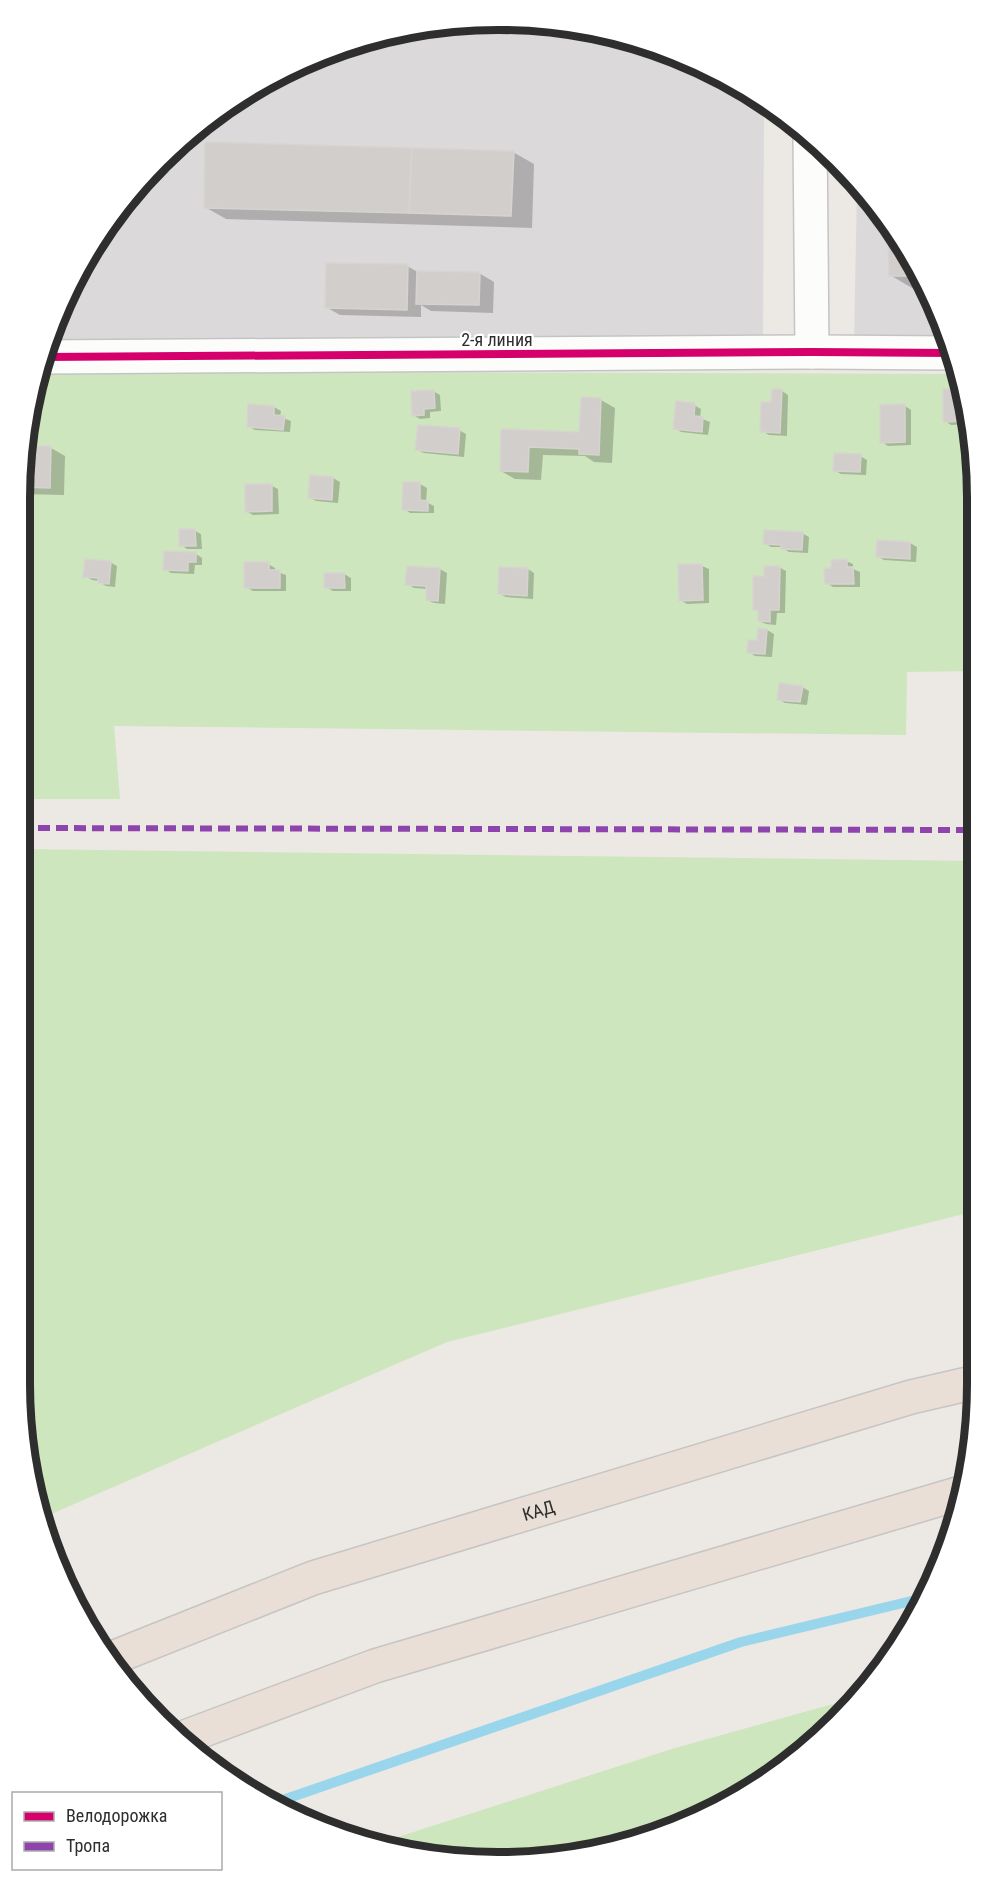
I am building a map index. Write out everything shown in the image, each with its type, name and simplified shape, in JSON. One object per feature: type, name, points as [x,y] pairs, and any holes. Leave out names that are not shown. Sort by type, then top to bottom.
[{"type":"highway","name":"КАД","points":[[118,1656],[313,1578],[911,1397],[967,1384]]},
{"type":"highway","points":[[189,1735],[375,1666],[953,1495]]},
{"type":"street","points":[[810,149],[812,352]]},
{"type":"street","name":"2-я линия","points":[[52,357],[944,353]]},
{"type":"shaded area","points":[[498,30],[560,34],[620,46],[649,55],[706,78],[764,113],[763,336],[56,346],[78,291],[109,238],[127,213],[167,167],[213,127],[238,109],[291,78],[377,46],[437,34]]},
{"type":"shaded area","points":[[857,197],[888,238],[904,264],[919,291],[940,342],[854,341]]},
{"type":"green space","points":[[48,371],[950,374],[958,407],[966,468],[967,671],[907,672],[906,735],[114,726],[120,799],[30,799],[31,468],[39,407]]},
{"type":"green space","points":[[30,849],[967,861],[967,1213],[447,1342],[49,1515],[34,1445],[30,1384]]},
{"type":"green space","points":[[842,1701],[784,1755],[733,1789],[678,1816],[620,1836],[560,1848],[498,1852],[437,1848],[391,1839],[675,1748]]},
{"type":"building","points":[[205,142],[412,148],[409,213],[204,208]]},
{"type":"building","points":[[412,148],[514,151],[511,216],[409,213]]},
{"type":"building","points":[[888,238],[911,276],[889,276]]},
{"type":"building","points":[[326,263],[408,264],[407,310],[325,308]]},
{"type":"building","points":[[417,271],[480,272],[479,305],[416,304]]},
{"type":"building","points":[[772,389],[782,389],[780,433],[760,432],[761,402],[771,402]]},
{"type":"building","points":[[943,389],[954,389],[960,421],[943,422]]},
{"type":"building","points":[[434,390],[435,408],[424,409],[424,415],[412,416],[411,391]]},
{"type":"building","points":[[581,397],[601,398],[599,455],[579,454],[579,449],[529,447],[528,472],[500,471],[501,429],[579,432]]},
{"type":"building","points":[[676,401],[695,403],[694,416],[703,417],[702,432],[673,429]]},
{"type":"building","points":[[248,404],[274,406],[274,415],[285,416],[283,430],[247,427]]},
{"type":"building","points":[[905,404],[905,442],[880,443],[880,405]]},
{"type":"building","points":[[418,425],[460,428],[458,454],[415,450]]},
{"type":"building","points":[[33,446],[51,446],[50,488],[30,487]]},
{"type":"building","points":[[834,453],[861,454],[860,472],[833,471]]},
{"type":"building","points":[[310,475],[333,477],[332,500],[308,498]]},
{"type":"building","points":[[403,482],[420,482],[420,500],[428,501],[428,511],[402,510]]},
{"type":"building","points":[[245,484],[272,484],[272,511],[245,512]]},
{"type":"building","points":[[179,529],[195,529],[196,546],[179,546]]},
{"type":"building","points":[[764,530],[803,532],[802,550],[781,549],[781,545],[763,544]]},
{"type":"building","points":[[877,540],[910,542],[910,559],[876,557]]},
{"type":"building","points":[[164,551],[196,552],[196,562],[188,562],[188,571],[163,570]]},
{"type":"building","points":[[85,559],[111,561],[109,584],[98,583],[98,578],[83,577]]},
{"type":"building","points":[[847,559],[847,567],[853,567],[854,584],[825,584],[824,568],[831,568],[831,560]]},
{"type":"building","points":[[244,562],[269,562],[269,570],[280,570],[280,588],[244,588]]},
{"type":"building","points":[[678,564],[702,564],[703,600],[679,601]]},
{"type":"building","points":[[407,566],[440,568],[438,601],[426,600],[426,586],[405,585]]},
{"type":"building","points":[[764,566],[780,566],[779,610],[770,610],[770,622],[758,621],[758,610],[753,610],[753,576],[764,576]]},
{"type":"building","points":[[499,567],[528,568],[527,596],[498,594]]},
{"type":"building","points":[[324,573],[344,573],[345,588],[324,588]]},
{"type":"building","points":[[758,628],[767,629],[765,654],[747,653],[748,640],[757,640]]},
{"type":"building","points":[[779,683],[803,686],[800,702],[777,700]]},
{"type":"waterway","points":[[283,1800],[741,1642],[914,1600]]},
{"type":"marked path","points":[[30,828],[967,830]]},
{"type":"cycle path","points":[[52,357],[944,353]]}]
